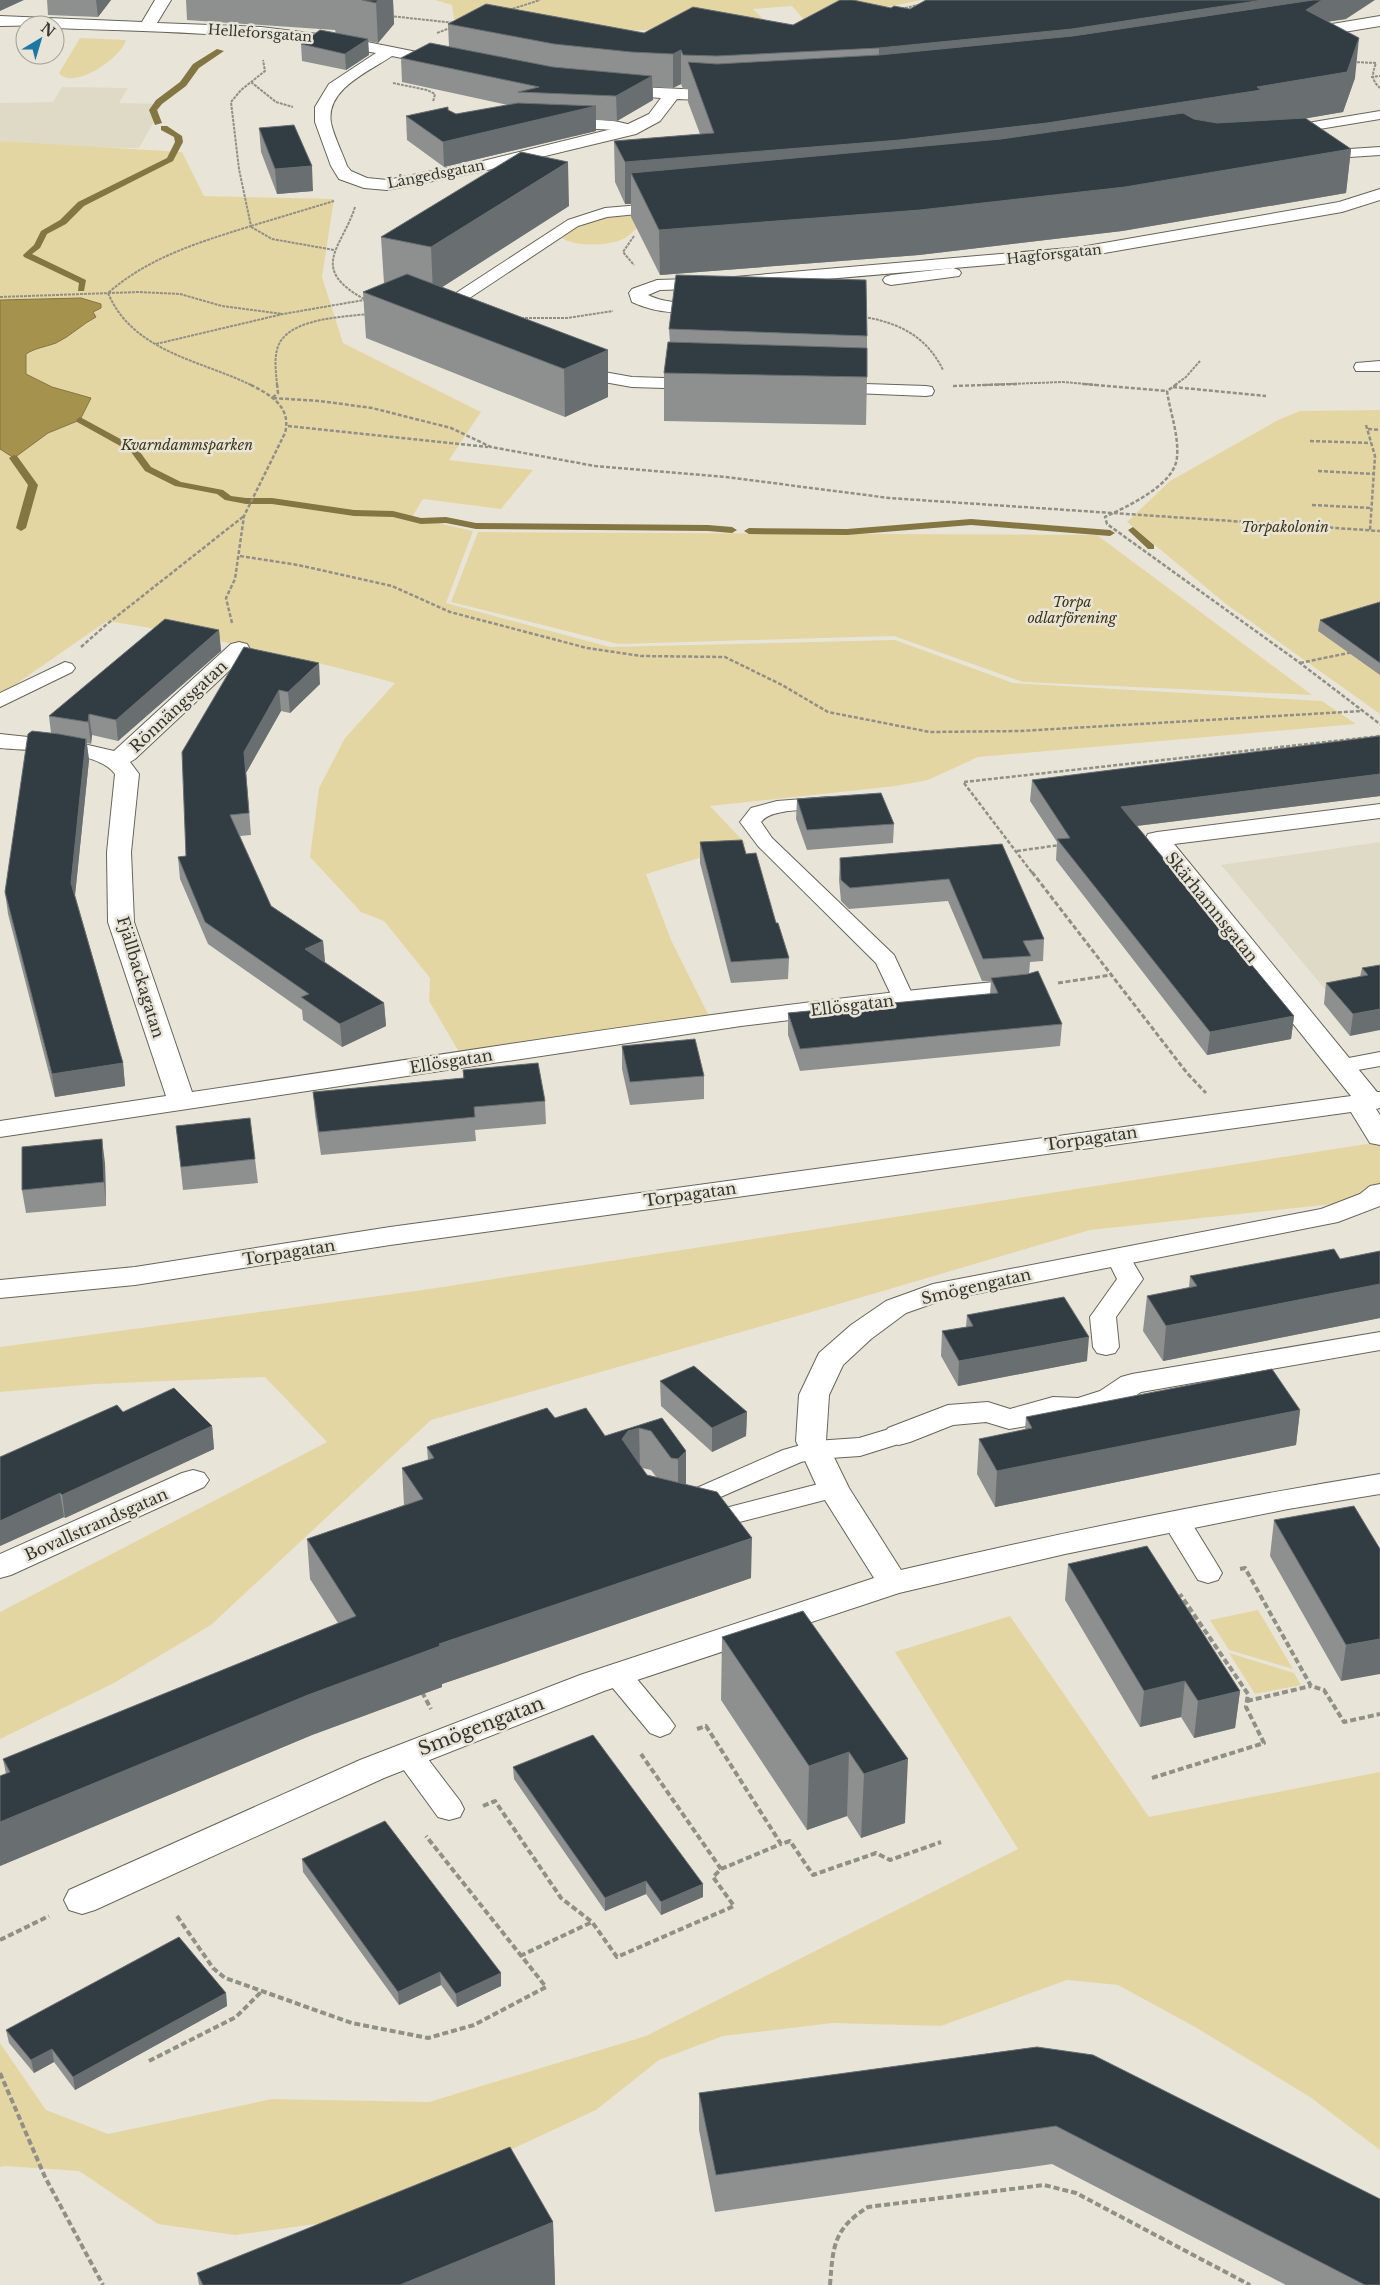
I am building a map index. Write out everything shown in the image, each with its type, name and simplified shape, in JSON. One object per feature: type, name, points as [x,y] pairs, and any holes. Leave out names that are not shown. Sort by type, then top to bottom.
[{"type":"street","points":[[147,26],[162,0]]},
{"type":"street","name":"Helleforsgatan","points":[[0,21],[147,26],[309,36],[457,64]]},
{"type":"street","points":[[1284,37],[1380,21]]},
{"type":"street","points":[[358,186],[345,175],[337,162],[323,122],[323,107],[335,87],[390,51]]},
{"type":"street","points":[[603,90],[671,95],[744,96]]},
{"type":"street","name":"Långedsgatan","points":[[358,186],[388,185],[479,167],[630,130],[651,121],[664,110],[671,95]]},
{"type":"street","name":"Hagforsgatan","points":[[645,302],[639,298],[638,293],[657,285],[723,283],[1081,252],[1342,208],[1380,194]]},
{"type":"street","name":"Rönnängsgatan","points":[[115,760],[127,754],[239,649]]},
{"type":"street","points":[[0,741],[81,751],[115,760]]},
{"type":"street","name":"Fjällbackagatan","points":[[115,760],[127,774],[119,852],[121,922],[149,1010],[182,1103]]},
{"type":"street","name":"Skärhamnsgatan","points":[[1370,1101],[1157,840],[1380,811]]},
{"type":"street","name":"Ellösgatan","points":[[0,1129],[741,1018],[903,998],[1026,987]]},
{"type":"street","points":[[1370,1101],[1380,1137]]},
{"type":"street","name":"Torpagatan","points":[[0,1289],[135,1276],[390,1236],[1370,1101]]},
{"type":"street","name":"Smögengatan","points":[[893,1583],[834,1489],[811,1441],[814,1395],[830,1360],[860,1332],[896,1307],[933,1293],[1328,1216],[1370,1200],[1380,1192]]},
{"type":"street","points":[[898,1435],[948,1415],[988,1412],[1009,1419],[1027,1416],[1053,1407],[1080,1408],[1111,1398],[1132,1384],[1380,1341]]},
{"type":"street","name":"Bovallstrandsgatan","points":[[0,1567],[193,1480]]},
{"type":"street","name":"Smögengatan","points":[[82,1900],[372,1768],[617,1674],[893,1583],[1065,1543],[1288,1499],[1380,1484]]},
{"type":"street","points":[[681,1504],[716,1519]]},
{"type":"lane","points":[[1268,134],[1380,115]]},
{"type":"lane","points":[[546,123],[619,126],[630,130]]},
{"type":"lane","points":[[1301,156],[1380,151]]},
{"type":"lane","points":[[464,323],[456,319],[448,310],[459,298],[573,223],[606,213],[679,207]]},
{"type":"lane","points":[[891,280],[953,273]]},
{"type":"lane","points":[[559,366],[586,375],[632,382],[710,384]]},
{"type":"lane","points":[[1362,367],[1380,366]]},
{"type":"lane","points":[[818,388],[926,391]]},
{"type":"lane","points":[[0,701],[66,668]]},
{"type":"lane","name":"Ellösgatan","points":[[846,801],[777,807],[758,812],[750,822],[765,842],[886,960],[903,998]]},
{"type":"lane","points":[[1341,1066],[1380,1058]]},
{"type":"lane","points":[[1106,1347],[1103,1317],[1130,1279],[1118,1257]]},
{"type":"lane","points":[[681,1504],[792,1456],[815,1450],[860,1447],[898,1435]]},
{"type":"lane","points":[[716,1519],[834,1489]]},
{"type":"lane","points":[[1176,1521],[1208,1573]]},
{"type":"lane","points":[[617,1674],[653,1737]]},
{"type":"lane","points":[[408,1754],[453,1816]]},
{"type":"path","points":[[504,12],[540,0]]},
{"type":"path","points":[[898,9],[924,3]]},
{"type":"path","points":[[390,8],[387,16],[456,23]]},
{"type":"path","points":[[390,51],[456,26]]},
{"type":"path","points":[[245,31],[239,41],[258,53],[266,67],[265,71],[232,98],[231,102],[239,169],[251,226],[272,239],[334,250]]},
{"type":"path","points":[[1355,63],[1376,63],[1371,77],[1373,82],[1380,88]]},
{"type":"path","points":[[1371,77],[1380,76]]},
{"type":"path","points":[[385,81],[427,90],[435,94],[433,102]]},
{"type":"path","points":[[251,82],[265,95],[285,106],[323,107]]},
{"type":"path","points":[[108,293],[119,281],[189,246],[251,226],[358,186],[353,216],[334,250],[334,273],[344,287],[364,300]]},
{"type":"path","points":[[66,668],[69,658],[107,624],[244,516],[288,426],[282,405],[237,379],[155,344],[125,322],[108,293]]},
{"type":"path","points":[[0,298],[108,293],[180,294],[222,306],[283,314]]},
{"type":"path","points":[[155,344],[283,314],[364,300],[370,301]]},
{"type":"path","points":[[512,318],[568,320],[591,317],[645,302]]},
{"type":"path","points":[[272,398],[278,393],[276,355],[280,342],[286,335],[306,324],[372,314]]},
{"type":"path","points":[[856,316],[895,324],[922,339],[938,357],[951,386]]},
{"type":"path","points":[[926,391],[951,386],[1063,382],[1167,391],[1186,377],[1200,361]]},
{"type":"path","points":[[1173,387],[1266,396]]},
{"type":"path","points":[[1167,391],[1177,459],[1172,470],[1157,488],[1105,517],[1107,524],[1300,663],[1380,724]]},
{"type":"path","points":[[272,398],[320,401],[372,408],[451,428],[491,447]]},
{"type":"path","points":[[1366,425],[1374,456],[1375,474],[1370,530]]},
{"type":"path","points":[[288,426],[491,447],[595,466],[726,477],[889,498],[1380,531]]},
{"type":"path","points":[[1368,430],[1380,430]]},
{"type":"path","points":[[1310,441],[1371,443]]},
{"type":"path","points":[[1374,456],[1380,456]]},
{"type":"path","points":[[1318,471],[1375,474]]},
{"type":"path","points":[[1374,484],[1380,484]]},
{"type":"path","points":[[1312,505],[1372,508]]},
{"type":"path","points":[[239,649],[226,598],[235,579],[240,556],[244,516]]},
{"type":"path","points":[[240,556],[298,565],[392,586],[450,612],[587,648],[641,656],[725,657],[782,685],[828,712],[930,732],[1020,731],[1362,711]]},
{"type":"path","points":[[1300,663],[1356,651]]},
{"type":"path","points":[[1212,1097],[1202,1091],[964,782],[1380,736]]},
{"type":"path","points":[[1194,756],[1200,764]]},
{"type":"path","points":[[1016,851],[1062,845]]},
{"type":"path","points":[[1026,987],[1111,975]]},
{"type":"path","points":[[1236,1570],[1245,1568],[1310,1686]]},
{"type":"path","points":[[1152,1778],[1264,1743],[1246,1707],[1248,1694],[1178,1591]]},
{"type":"path","points":[[1247,1702],[1310,1686],[1324,1690],[1344,1722],[1380,1714]]},
{"type":"path","points":[[420,1687],[432,1711],[450,1738]]},
{"type":"path","points":[[689,1732],[706,1726],[781,1844]]},
{"type":"path","points":[[653,1737],[638,1750],[721,1869]]},
{"type":"path","points":[[177,1916],[214,1968],[225,1978],[352,2023],[428,2038],[474,2025],[546,1987],[424,1833],[453,1816],[495,1801],[561,1898],[592,1922],[617,1957],[734,1906],[713,1876],[721,1869],[781,1844],[790,1841],[813,1876],[876,1853],[890,1860],[942,1842]]},
{"type":"path","points":[[0,1940],[82,1900]]},
{"type":"path","points":[[520,1956],[592,1922]]},
{"type":"path","points":[[149,2061],[236,2017],[262,1991]]},
{"type":"path","points":[[0,2073],[45,2177],[103,2285]]},
{"type":"path","points":[[830,2285],[833,2248],[839,2231],[850,2217],[868,2207],[1044,2185],[1076,2193],[1250,2285]]},
{"type":"shaded area","points":[[62,87],[128,88],[119,103],[161,104],[154,122],[139,148],[75,147],[0,141],[0,103],[53,102]]},
{"type":"shaded area","points":[[81,298],[101,304],[101,308],[93,312],[96,317],[56,343],[26,354],[26,374],[52,387],[91,398],[80,420],[48,433],[14,458],[0,449],[0,300]]},
{"type":"shaded area","points":[[1380,842],[1380,1018],[1334,1000],[1221,865]]},
{"type":"green space","points":[[435,0],[921,0],[835,18],[805,21],[792,6],[753,9],[768,24],[542,35],[472,24],[454,19],[452,5]]},
{"type":"green space","points":[[80,38],[126,40],[122,48],[106,64],[85,75],[65,78],[59,73]]},
{"type":"green space","name":"Kvarndammsparken","points":[[0,141],[182,152],[204,196],[334,199],[322,277],[343,343],[481,412],[449,460],[533,470],[501,509],[423,499],[412,517],[473,531],[446,603],[610,647],[895,640],[1013,683],[1322,701],[1356,724],[978,757],[928,780],[896,786],[710,806],[746,844],[646,874],[671,940],[709,1016],[459,1052],[429,1001],[430,978],[384,921],[361,912],[310,857],[319,788],[345,738],[395,683],[324,664],[252,648],[180,633],[107,621],[0,695]]},
{"type":"green space","points":[[632,214],[641,224],[623,239],[592,245],[575,243],[562,238],[586,223],[613,216]]},
{"type":"green space","name":"Torpakolonin","points":[[1380,410],[1380,714],[1226,604],[1127,522],[1170,481],[1278,420],[1300,411]]},
{"type":"green space","name":"Torpa odlarförening","points":[[478,532],[1097,535],[1312,695],[1023,682],[894,636],[618,644],[451,602]]},
{"type":"green space","points":[[1380,1142],[1380,1199],[1090,1230],[815,1311],[431,1420],[211,1625],[114,1683],[0,1739],[0,1612],[327,1442],[265,1377],[96,1384],[0,1392],[0,1347],[423,1290]]},
{"type":"green space","points":[[1258,1610],[1293,1669],[1229,1650],[1210,1620]]},
{"type":"green space","points":[[1010,1616],[1149,1817],[1380,1772],[1380,2150],[1310,2097],[1195,2027],[1118,1985],[1067,1980],[941,2026],[833,2023],[723,2036],[659,2060],[596,2110],[431,2187],[345,2220],[235,2235],[158,2224],[79,2171],[0,2167],[0,2043],[46,2110],[108,2134],[272,2099],[429,2102],[646,2036],[1018,1849],[895,1652]]},
{"type":"green space","points":[[1229,1653],[1294,1673],[1301,1685],[1255,1694]]},
{"type":"building","points":[[362,0],[378,0],[376,3]]},
{"type":"building","points":[[840,0],[853,0],[891,8],[894,6],[910,9],[926,0],[1263,0],[1072,29],[879,48],[717,56],[683,55],[681,50],[673,54],[631,52],[554,44],[448,24],[486,4],[644,33],[693,7],[793,25]]},
{"type":"building","points":[[1322,0],[1306,10],[1359,38],[1347,72],[1257,87],[1261,90],[1047,123],[900,140],[625,162],[614,141],[714,133],[688,62],[717,64],[879,55],[1073,36]]},
{"type":"building","points":[[320,30],[368,39],[345,54],[301,44]]},
{"type":"building","points":[[430,43],[553,67],[652,76],[616,96],[518,92],[539,87],[401,58]]},
{"type":"building","points":[[518,103],[596,106],[443,142],[406,116],[448,107],[448,110],[456,114]]},
{"type":"building","points":[[1183,113],[1194,119],[1217,123],[1305,118],[1351,149],[1125,187],[920,210],[659,230],[631,173],[1001,139]]},
{"type":"building","points":[[294,125],[312,166],[275,169],[259,128]]},
{"type":"building","points":[[521,152],[568,162],[431,247],[381,237]]},
{"type":"building","points":[[407,274],[608,350],[564,369],[363,292]]},
{"type":"building","points":[[676,275],[866,280],[867,336],[669,329]]},
{"type":"building","points":[[668,342],[867,348],[867,377],[664,373]]},
{"type":"building","points":[[1380,602],[1380,663],[1320,620]]},
{"type":"building","points":[[165,619],[219,630],[116,720],[89,714],[88,722],[49,716]]},
{"type":"building","points":[[244,647],[319,663],[288,692],[279,690],[244,752],[249,813],[230,815],[271,906],[323,941],[305,949],[384,1003],[340,1024],[301,997],[309,994],[205,922],[178,857],[186,856],[182,752]]},
{"type":"building","points":[[32,731],[86,739],[71,883],[123,1063],[52,1074],[5,892],[28,734]]},
{"type":"building","points":[[1380,736],[1380,774],[1121,807],[1294,1016],[1210,1032],[1057,839],[1070,838],[1032,780]]},
{"type":"building","points":[[881,793],[894,824],[807,830],[797,799]]},
{"type":"building","points":[[742,840],[746,854],[756,853],[776,923],[778,923],[789,958],[731,962],[700,842]]},
{"type":"building","points":[[1002,844],[1044,939],[1023,941],[1031,956],[983,959],[949,879],[850,888],[841,880],[840,858]]},
{"type":"building","points":[[1380,965],[1380,1009],[1353,1014],[1326,983],[1368,975],[1362,968]]},
{"type":"building","points":[[1038,971],[1062,1024],[800,1049],[788,1013],[998,993],[991,978]]},
{"type":"building","points":[[695,1039],[704,1076],[630,1082],[622,1046]]},
{"type":"building","points":[[538,1063],[545,1101],[474,1107],[475,1117],[319,1132],[313,1092],[464,1078],[463,1070]]},
{"type":"building","points":[[250,1118],[255,1159],[181,1167],[176,1126]]},
{"type":"building","points":[[102,1139],[104,1182],[22,1190],[22,1147]]},
{"type":"building","points":[[1334,1249],[1340,1259],[1380,1251],[1380,1284],[1166,1326],[1147,1296],[1197,1286],[1190,1276]]},
{"type":"building","points":[[1064,1297],[1089,1337],[959,1361],[942,1331],[973,1326],[967,1315]]},
{"type":"building","points":[[694,1366],[747,1412],[712,1428],[660,1381]]},
{"type":"building","points":[[1272,1369],[1300,1410],[997,1471],[979,1439],[1032,1428],[1026,1417]]},
{"type":"building","points":[[174,1388],[212,1426],[62,1495],[60,1493],[0,1521],[0,1457],[117,1405],[123,1412]]},
{"type":"building","points":[[547,1408],[555,1418],[586,1408],[605,1436],[662,1418],[686,1451],[678,1459],[671,1458],[651,1431],[639,1428],[628,1431],[622,1439],[647,1475],[717,1492],[752,1538],[439,1644],[440,1646],[308,1695],[0,1822],[0,1776],[10,1772],[3,1759],[356,1616],[307,1539],[423,1499],[402,1468],[434,1458],[427,1447]]},
{"type":"building","points":[[1354,1506],[1380,1549],[1380,1639],[1346,1645],[1274,1520]]},
{"type":"building","points":[[1147,1546],[1240,1691],[1198,1701],[1185,1681],[1144,1691],[1068,1564]]},
{"type":"building","points":[[803,1611],[908,1759],[864,1774],[849,1752],[809,1766],[722,1637]]},
{"type":"building","points":[[593,1735],[703,1884],[661,1902],[646,1881],[605,1898],[513,1767]]},
{"type":"building","points":[[385,1821],[501,1973],[456,1994],[440,1972],[398,1992],[302,1859]]},
{"type":"building","points":[[179,1937],[226,1993],[73,2077],[52,2049],[31,2060],[6,2030]]},
{"type":"building","points":[[1037,2047],[1093,2055],[1380,2199],[1380,2285],[1365,2285],[1056,2126],[716,2175],[699,2093]]},
{"type":"building","points":[[510,2147],[553,2222],[400,2285],[203,2285],[197,2273]]},
{"type":"waterway","points":[[158,123],[153,110],[159,102],[183,84],[196,66],[220,51]]},
{"type":"waterway","points":[[81,289],[83,282],[27,255],[37,246],[44,233],[63,222],[81,204],[170,159],[179,142],[178,136],[164,128]]},
{"type":"waterway","points":[[80,420],[134,450],[148,469],[178,484],[220,492],[228,498],[246,501],[272,501],[354,513],[393,514],[421,521],[446,520],[476,526],[708,528],[732,530]]},
{"type":"waterway","points":[[14,458],[33,485],[21,528]]},
{"type":"waterway","points":[[749,531],[847,532],[971,522],[1110,533]]},
{"type":"waterway","points":[[1133,530],[1151,547]]}]
